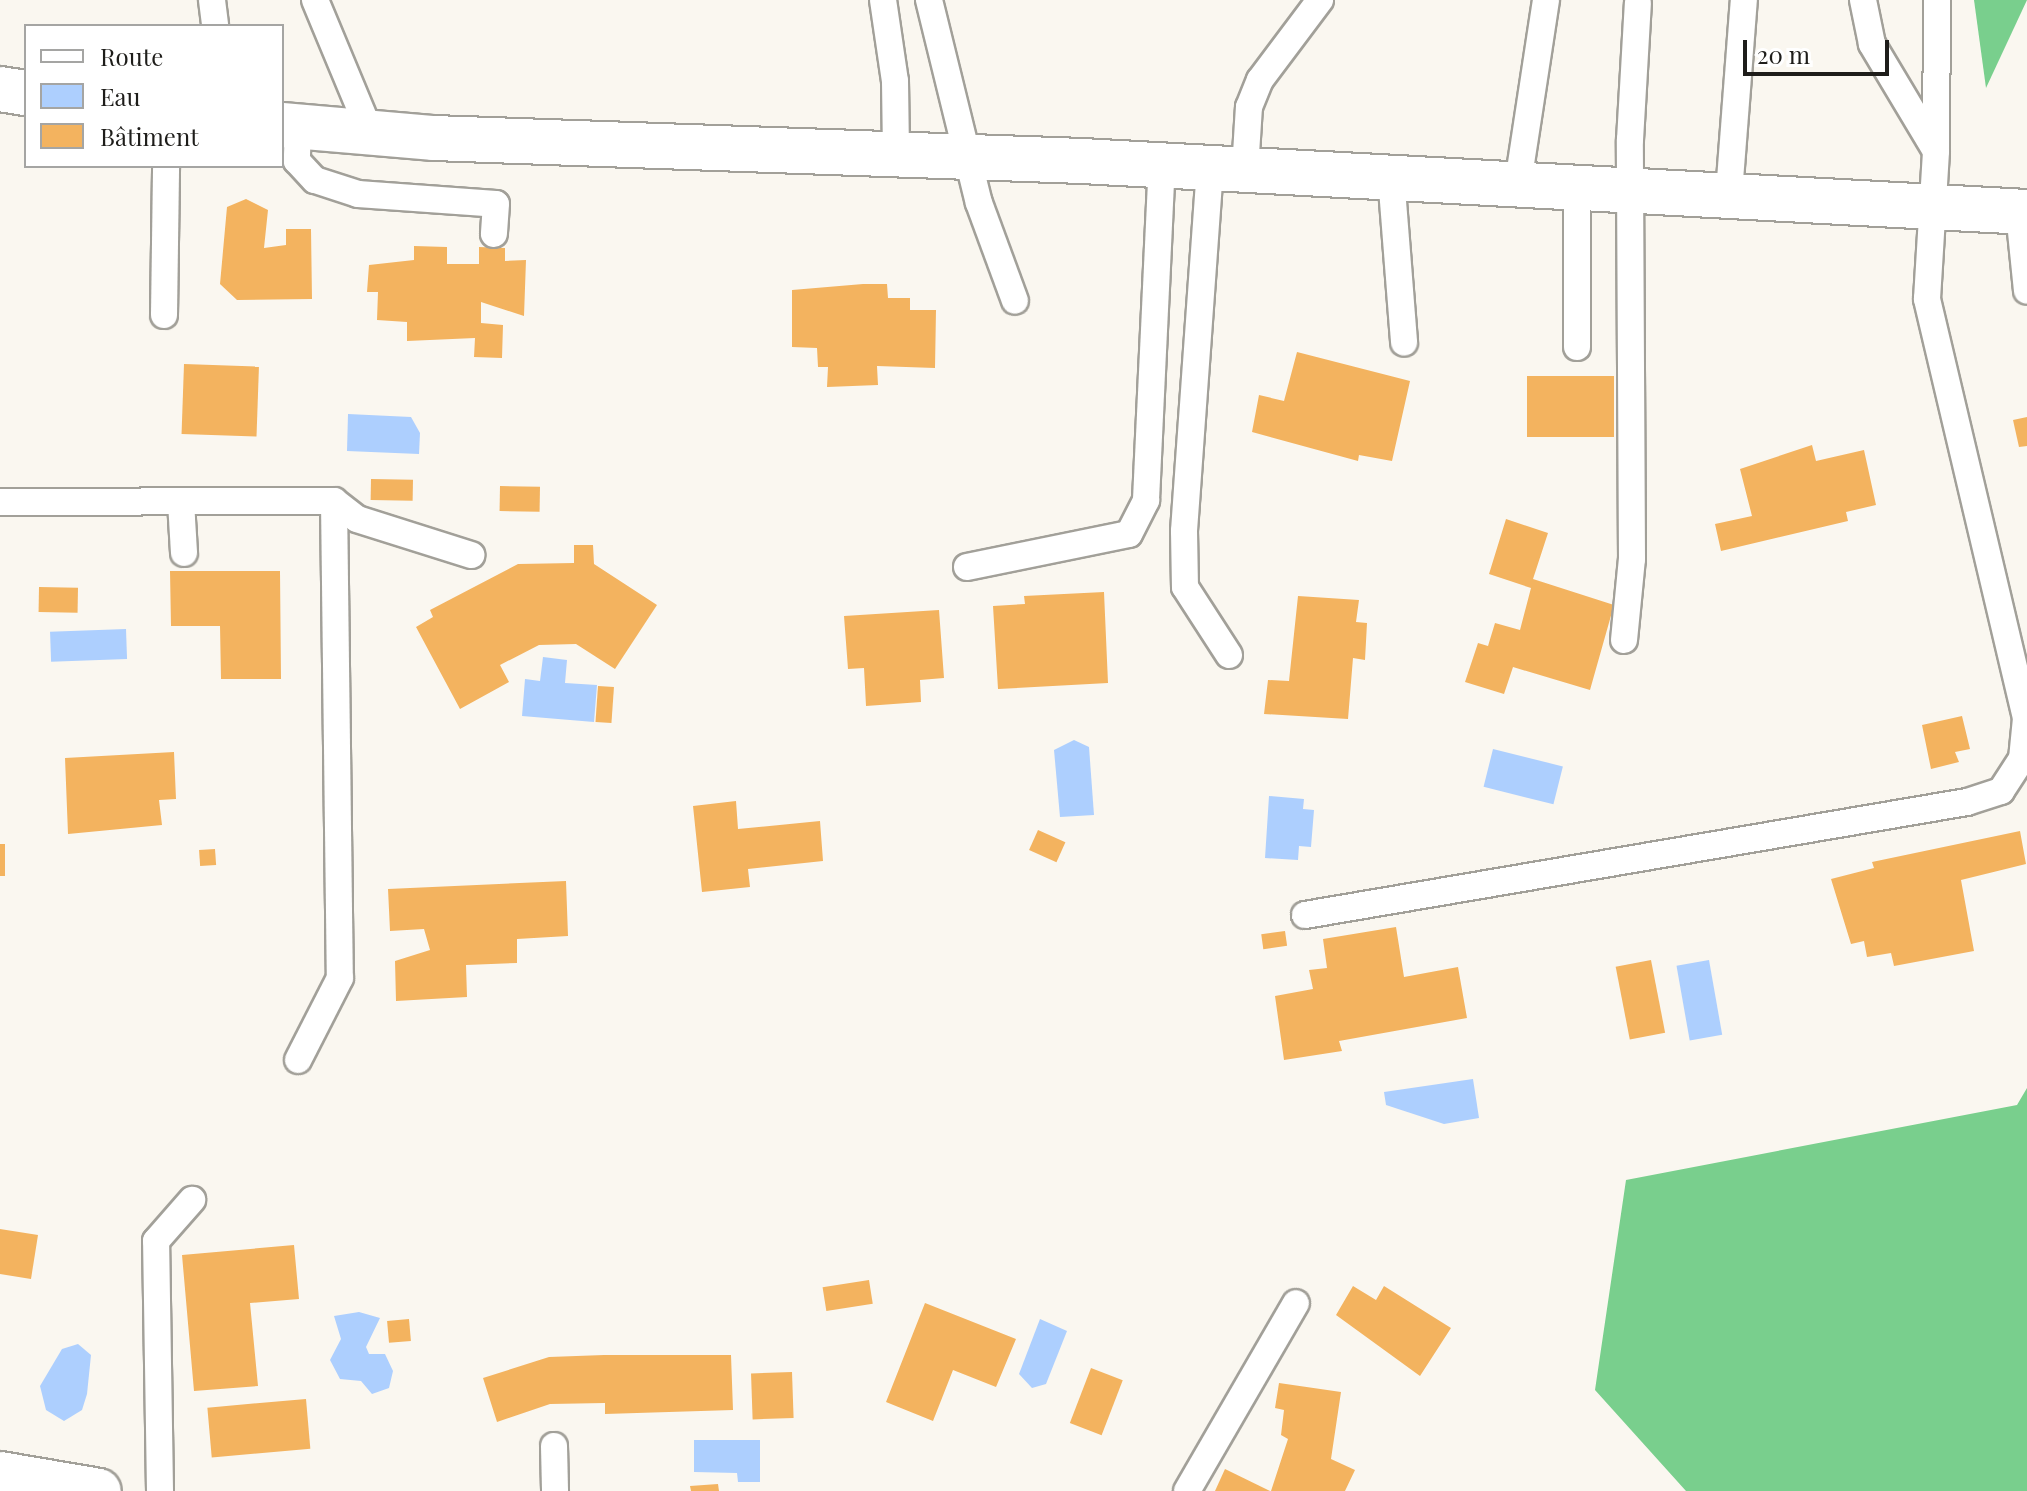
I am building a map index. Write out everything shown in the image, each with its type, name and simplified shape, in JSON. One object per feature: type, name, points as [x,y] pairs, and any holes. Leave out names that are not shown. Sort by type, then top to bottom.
[{"type":"street","points":[[0,89],[24,93]]},
{"type":"street","points":[[290,125],[370,132],[1391,176],[2023,212]]},
{"type":"street","points":[[0,1474],[76,1489]]},
{"type":"lane","points":[[212,0],[215,24]]},
{"type":"lane","points":[[315,0],[370,132]]},
{"type":"lane","points":[[883,0],[895,81],[896,155]]},
{"type":"lane","points":[[929,0],[967,157],[1015,301]]},
{"type":"lane","points":[[1229,655],[1185,587],[1184,531],[1228,169],[1260,80],[1320,0]]},
{"type":"lane","points":[[1518,183],[1546,0]]},
{"type":"lane","points":[[1729,193],[1744,0]]},
{"type":"lane","points":[[1863,0],[1872,44],[1936,151]]},
{"type":"lane","points":[[1305,915],[1967,802],[2001,791],[2022,759],[2026,718],[1927,299],[1926,239],[1937,207],[1937,0]]},
{"type":"lane","points":[[1624,640],[1632,559],[1633,189],[1638,3]]},
{"type":"lane","points":[[290,125],[297,161],[315,180],[358,194],[496,204],[494,234]]},
{"type":"lane","points":[[967,567],[1129,534],[1146,500],[1162,166]]},
{"type":"lane","points":[[164,315],[166,168]]},
{"type":"lane","points":[[1391,176],[1404,342]]},
{"type":"lane","points":[[1577,186],[1577,347]]},
{"type":"lane","points":[[2023,212],[2027,291]]},
{"type":"lane","points":[[298,1060],[340,978],[334,501]]},
{"type":"lane","points":[[0,502],[334,501],[357,519],[471,555]]},
{"type":"lane","points":[[181,502],[184,553]]},
{"type":"lane","points":[[160,1491],[156,1241],[192,1200]]},
{"type":"lane","points":[[1187,1491],[1296,1303]]},
{"type":"lane","points":[[554,1446],[555,1491]]},
{"type":"green space","points":[[1974,0],[2027,0],[1986,88]]},
{"type":"green space","points":[[2027,1088],[2027,1491],[1686,1491],[1595,1390],[1626,1180],[2017,1105]]},
{"type":"water","points":[[348,414],[411,417],[420,433],[419,454],[347,451]]},
{"type":"water","points":[[126,629],[127,659],[51,662],[50,632]]},
{"type":"water","points":[[543,657],[567,660],[565,683],[597,685],[594,722],[522,716],[525,679],[540,681]]},
{"type":"water","points":[[1074,740],[1089,747],[1094,815],[1060,817],[1054,750]]},
{"type":"water","points":[[1493,749],[1563,766],[1553,804],[1484,787]]},
{"type":"water","points":[[1269,796],[1304,799],[1303,809],[1314,810],[1311,847],[1299,846],[1298,860],[1265,858]]},
{"type":"water","points":[[1709,960],[1722,1035],[1690,1041],[1677,966]]},
{"type":"water","points":[[1473,1079],[1479,1118],[1444,1124],[1386,1105],[1384,1092]]},
{"type":"water","points":[[359,1312],[380,1318],[366,1347],[369,1354],[385,1354],[393,1371],[389,1388],[372,1394],[361,1381],[340,1379],[330,1360],[341,1339],[334,1316]]},
{"type":"water","points":[[1040,1319],[1067,1331],[1046,1384],[1032,1388],[1019,1374]]},
{"type":"water","points":[[78,1344],[91,1355],[87,1394],[82,1410],[64,1421],[46,1410],[40,1386],[62,1349]]},
{"type":"water","points":[[694,1440],[760,1440],[760,1482],[738,1482],[737,1473],[694,1472]]},
{"type":"building","points":[[246,199],[268,210],[264,248],[286,245],[286,229],[311,229],[312,299],[237,300],[220,284],[227,207]]},
{"type":"building","points":[[414,246],[447,247],[447,264],[479,264],[479,247],[505,248],[505,261],[526,260],[524,316],[481,302],[481,323],[503,325],[502,358],[474,357],[475,338],[407,341],[407,322],[377,320],[378,292],[367,292],[369,265],[414,260]]},
{"type":"building","points":[[887,284],[888,298],[910,298],[910,310],[936,310],[935,368],[877,366],[878,385],[827,387],[828,367],[818,367],[817,348],[792,347],[792,290]]},
{"type":"building","points":[[1297,352],[1410,381],[1392,461],[1359,455],[1358,461],[1252,432],[1259,395],[1284,401]]},
{"type":"building","points":[[184,364],[259,367],[257,437],[182,434]]},
{"type":"building","points":[[1527,376],[1614,376],[1614,437],[1527,437]]},
{"type":"building","points":[[2027,417],[2027,446],[2019,447],[2013,420]]},
{"type":"building","points":[[1812,445],[1816,461],[1864,450],[1876,505],[1846,512],[1848,521],[1721,551],[1715,524],[1752,516],[1740,469]]},
{"type":"building","points":[[371,479],[413,480],[413,501],[371,500]]},
{"type":"building","points":[[500,486],[540,487],[540,512],[500,511]]},
{"type":"building","points":[[1506,519],[1548,533],[1533,579],[1614,605],[1590,690],[1513,667],[1504,694],[1465,682],[1478,643],[1488,646],[1495,623],[1520,630],[1531,588],[1489,574]]},
{"type":"building","points":[[574,545],[593,545],[594,564],[657,605],[615,669],[576,644],[539,645],[500,665],[509,682],[460,709],[416,627],[433,617],[430,610],[518,564],[574,563]]},
{"type":"building","points":[[170,571],[280,571],[281,679],[221,679],[220,626],[171,626]]},
{"type":"building","points":[[39,587],[78,588],[78,613],[39,612]]},
{"type":"building","points":[[1104,592],[1108,683],[998,689],[993,606],[1025,604],[1024,596]]},
{"type":"building","points":[[1298,596],[1359,600],[1356,622],[1367,623],[1365,660],[1353,658],[1348,719],[1264,714],[1268,680],[1289,681]]},
{"type":"building","points":[[939,610],[944,678],[920,680],[921,702],[866,706],[864,668],[848,669],[844,616]]},
{"type":"building","points":[[598,686],[614,687],[611,723],[595,722]]},
{"type":"building","points":[[1962,716],[1970,749],[1955,752],[1959,762],[1931,769],[1922,725]]},
{"type":"building","points":[[174,752],[176,799],[159,800],[162,825],[68,834],[65,758]]},
{"type":"building","points":[[736,801],[738,829],[820,821],[823,861],[748,869],[750,887],[702,892],[693,806]]},
{"type":"building","points":[[1038,830],[1065,842],[1056,862],[1029,850]]},
{"type":"building","points":[[2020,831],[2026,864],[1961,880],[1974,951],[1894,966],[1891,953],[1867,957],[1864,941],[1851,944],[1831,879],[1874,868],[1872,862]]},
{"type":"building","points":[[0,844],[5,844],[5,876],[0,876]]},
{"type":"building","points":[[215,849],[216,865],[200,866],[199,850]]},
{"type":"building","points":[[566,881],[568,936],[517,939],[517,963],[466,965],[467,997],[396,1001],[395,961],[430,950],[424,929],[390,931],[388,889]]},
{"type":"building","points":[[1396,927],[1404,977],[1458,967],[1467,1018],[1339,1041],[1342,1051],[1284,1060],[1275,996],[1313,989],[1309,970],[1327,968],[1323,939]]},
{"type":"building","points":[[1285,931],[1287,946],[1263,949],[1261,934]]},
{"type":"building","points":[[1651,960],[1665,1033],[1630,1040],[1616,967]]},
{"type":"building","points":[[0,1229],[38,1235],[31,1279],[0,1274]]},
{"type":"building","points":[[294,1245],[299,1299],[250,1303],[258,1386],[194,1391],[182,1255]]},
{"type":"building","points":[[869,1280],[873,1304],[826,1311],[823,1287]]},
{"type":"building","points":[[1353,1286],[1376,1300],[1384,1286],[1451,1328],[1420,1376],[1336,1315]]},
{"type":"building","points":[[925,1303],[1016,1339],[996,1387],[953,1370],[933,1421],[886,1402]]},
{"type":"building","points":[[409,1319],[411,1341],[389,1343],[387,1321]]},
{"type":"building","points":[[731,1355],[733,1410],[605,1414],[605,1403],[550,1404],[497,1422],[483,1378],[549,1357]]},
{"type":"building","points":[[1091,1368],[1123,1380],[1102,1435],[1070,1423]]},
{"type":"building","points":[[792,1372],[794,1418],[753,1419],[751,1373]]},
{"type":"building","points":[[1279,1383],[1341,1392],[1331,1459],[1355,1470],[1345,1491],[1271,1491],[1288,1439],[1281,1435],[1284,1410],[1275,1408]]},
{"type":"building","points":[[306,1399],[310,1449],[212,1457],[207,1408]]},
{"type":"building","points":[[1225,1469],[1270,1491],[1215,1491]]},
{"type":"building","points":[[718,1484],[719,1491],[691,1491],[690,1486]]}]
